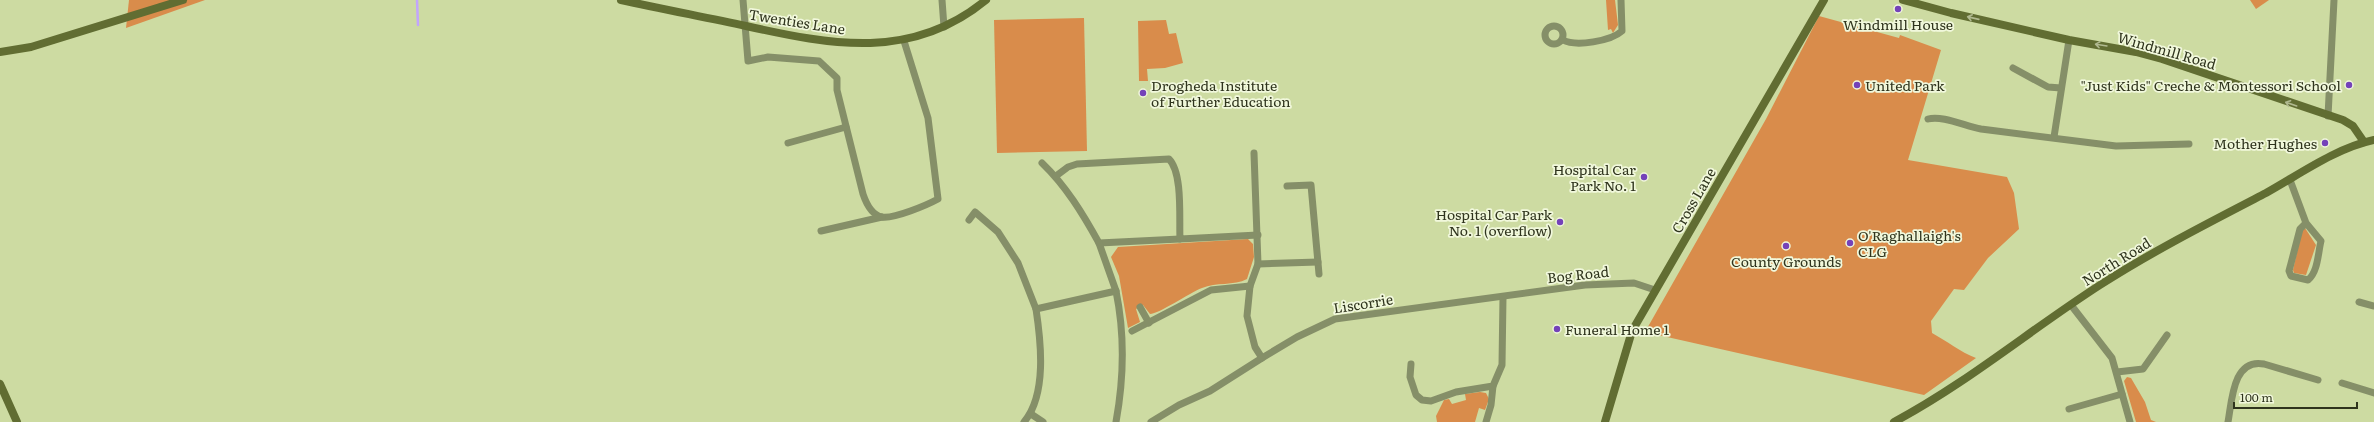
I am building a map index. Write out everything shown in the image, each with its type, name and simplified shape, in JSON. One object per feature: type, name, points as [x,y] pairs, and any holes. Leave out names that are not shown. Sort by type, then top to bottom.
[{"type":"street","points":[[0,52],[31,47],[183,0]]},
{"type":"street","name":"Twenties Lane","points":[[621,0],[826,42],[865,43],[904,41],[944,27],[968,14],[986,0]]},
{"type":"street","points":[[743,0],[748,61],[768,58],[819,61],[837,78],[837,90],[864,197],[870,209],[882,216]]},
{"type":"street","points":[[942,0],[944,27]]},
{"type":"street","points":[[1563,40],[1569,43],[1605,40],[1616,37],[1622,32],[1621,0]]},
{"type":"street","name":"Cross Lane","points":[[1605,422],[1632,331],[1824,0]]},
{"type":"street","name":"Windmill Road","points":[[1903,0],[2069,40],[2136,52],[2343,120],[2353,126],[2364,142]]},
{"type":"street","points":[[2328,116],[2334,0]]},
{"type":"street","points":[[2054,137],[2069,40]]},
{"type":"street","points":[[821,231],[882,216],[892,216],[938,199],[928,118],[904,41]]},
{"type":"street","points":[[2013,68],[2048,88],[2061,88]]},
{"type":"street","points":[[1928,119],[1946,119],[1960,125],[1981,129],[2128,147],[2165,143],[2189,144]]},
{"type":"street","points":[[788,143],[846,127]]},
{"type":"street","name":"North Road","points":[[1894,422],[1950,389],[2071,305],[2143,259],[2290,180],[2364,142],[2374,140]]},
{"type":"street","points":[[1254,153],[1258,264],[1250,286],[1247,316],[1255,347],[1262,358]]},
{"type":"street","points":[[1056,176],[1068,167],[1077,164],[1169,159],[1174,164],[1178,174],[1180,239]]},
{"type":"street","points":[[1042,163],[1056,176],[1080,209],[1100,244],[1116,291],[1120,311],[1124,370],[1116,422]]},
{"type":"street","points":[[2290,180],[2306,223],[2321,241],[2315,269],[2312,277],[2308,280],[2291,276],[2289,271],[2300,229],[2306,223]]},
{"type":"street","points":[[1287,186],[1311,185],[1319,274]]},
{"type":"street","points":[[969,220],[975,212],[998,232],[1018,263],[1036,309],[1042,348],[1038,384],[1030,414],[1024,422]]},
{"type":"street","points":[[1100,244],[1258,235]]},
{"type":"street","points":[[1258,264],[1318,262]]},
{"type":"street","name":"Bog Road","points":[[1503,297],[1566,287],[1616,283],[1634,283],[1655,290]]},
{"type":"street","points":[[1132,331],[1211,290],[1250,286]]},
{"type":"street","points":[[1036,309],[1116,291]]},
{"type":"street","points":[[1486,422],[1491,405],[1493,386],[1502,365],[1503,297]]},
{"type":"street","name":"Liscorrie","points":[[1151,422],[1179,405],[1210,392],[1297,337],[1335,319],[1503,297]]},
{"type":"street","points":[[2359,302],[2374,306]]},
{"type":"street","points":[[2071,305],[2112,358],[2130,422]]},
{"type":"street","points":[[1140,307],[1149,323]]},
{"type":"street","points":[[2117,372],[2143,369],[2167,335]]},
{"type":"street","points":[[2228,422],[2240,373],[2247,364],[2255,362],[2264,364],[2318,380]]},
{"type":"street","points":[[1411,364],[1410,377],[1416,395],[1422,400],[1431,401],[1456,392],[1493,386]]},
{"type":"street","points":[[2342,383],[2374,393]]},
{"type":"street","points":[[0,384],[17,422]]},
{"type":"street","points":[[2070,409],[2122,394]]},
{"type":"street","points":[[1030,414],[1043,422]]},
{"type":"shaded area","points":[[129,0],[205,0],[126,28]]},
{"type":"shaded area","points":[[1606,0],[1615,0],[1618,25],[1613,33],[1611,29],[1608,30]]},
{"type":"shaded area","points":[[2250,0],[2269,0],[2256,9]]},
{"type":"shaded area","name":"O'Raghallaigh's CLG","points":[[1819,16],[1899,38],[1900,35],[1941,50],[1908,160],[2007,177],[2014,193],[2019,229],[1988,258],[1964,290],[1954,289],[1931,321],[1932,333],[1964,353],[1976,358],[1924,395],[1645,332],[1766,119]]},
{"type":"shaded area","points":[[1084,18],[1087,151],[997,153],[994,20]]},
{"type":"shaded area","points":[[1166,20],[1169,34],[1176,33],[1183,63],[1165,68],[1147,69],[1148,81],[1139,81],[1138,21]]},
{"type":"shaded area","points":[[2305,228],[2316,245],[2306,275],[2294,273],[2293,270],[2302,230]]},
{"type":"shaded area","points":[[1248,239],[1253,244],[1254,257],[1247,279],[1236,283],[1207,286],[1167,307],[1150,314],[1143,305],[1136,309],[1140,322],[1128,328],[1119,276],[1111,257],[1118,247]]},
{"type":"shaded area","points":[[2127,377],[2131,378],[2145,402],[2151,420],[2156,422],[2136,422],[2124,381]]},
{"type":"shaded area","points":[[1480,392],[1486,393],[1489,399],[1485,410],[1479,408],[1475,422],[1437,422],[1436,416],[1444,400],[1449,399],[1452,404],[1466,400],[1465,394]]},
{"type":"waterway","points":[[417,0],[418,25]]},
{"type":"place","name":"Windmill House","points":[[1898,9]]},
{"type":"place","name":"United Park","points":[[1857,85]]},
{"type":"place","name":"\"Just Kids\" Creche & Montessori School","points":[[2349,85]]},
{"type":"place","name":"Drogheda Institute of Further Education","points":[[1143,93]]},
{"type":"place","name":"Mother Hughes","points":[[2325,143]]},
{"type":"place","name":"Hospital Car Park No. 1","points":[[1644,177]]},
{"type":"place","name":"Hospital Car Park No. 1 (overflow)","points":[[1560,222]]},
{"type":"place","name":"O'Raghallaigh's CLG","points":[[1850,243]]},
{"type":"place","name":"County Grounds","points":[[1786,246]]},
{"type":"place","name":"Funeral Home 1","points":[[1557,329]]}]
